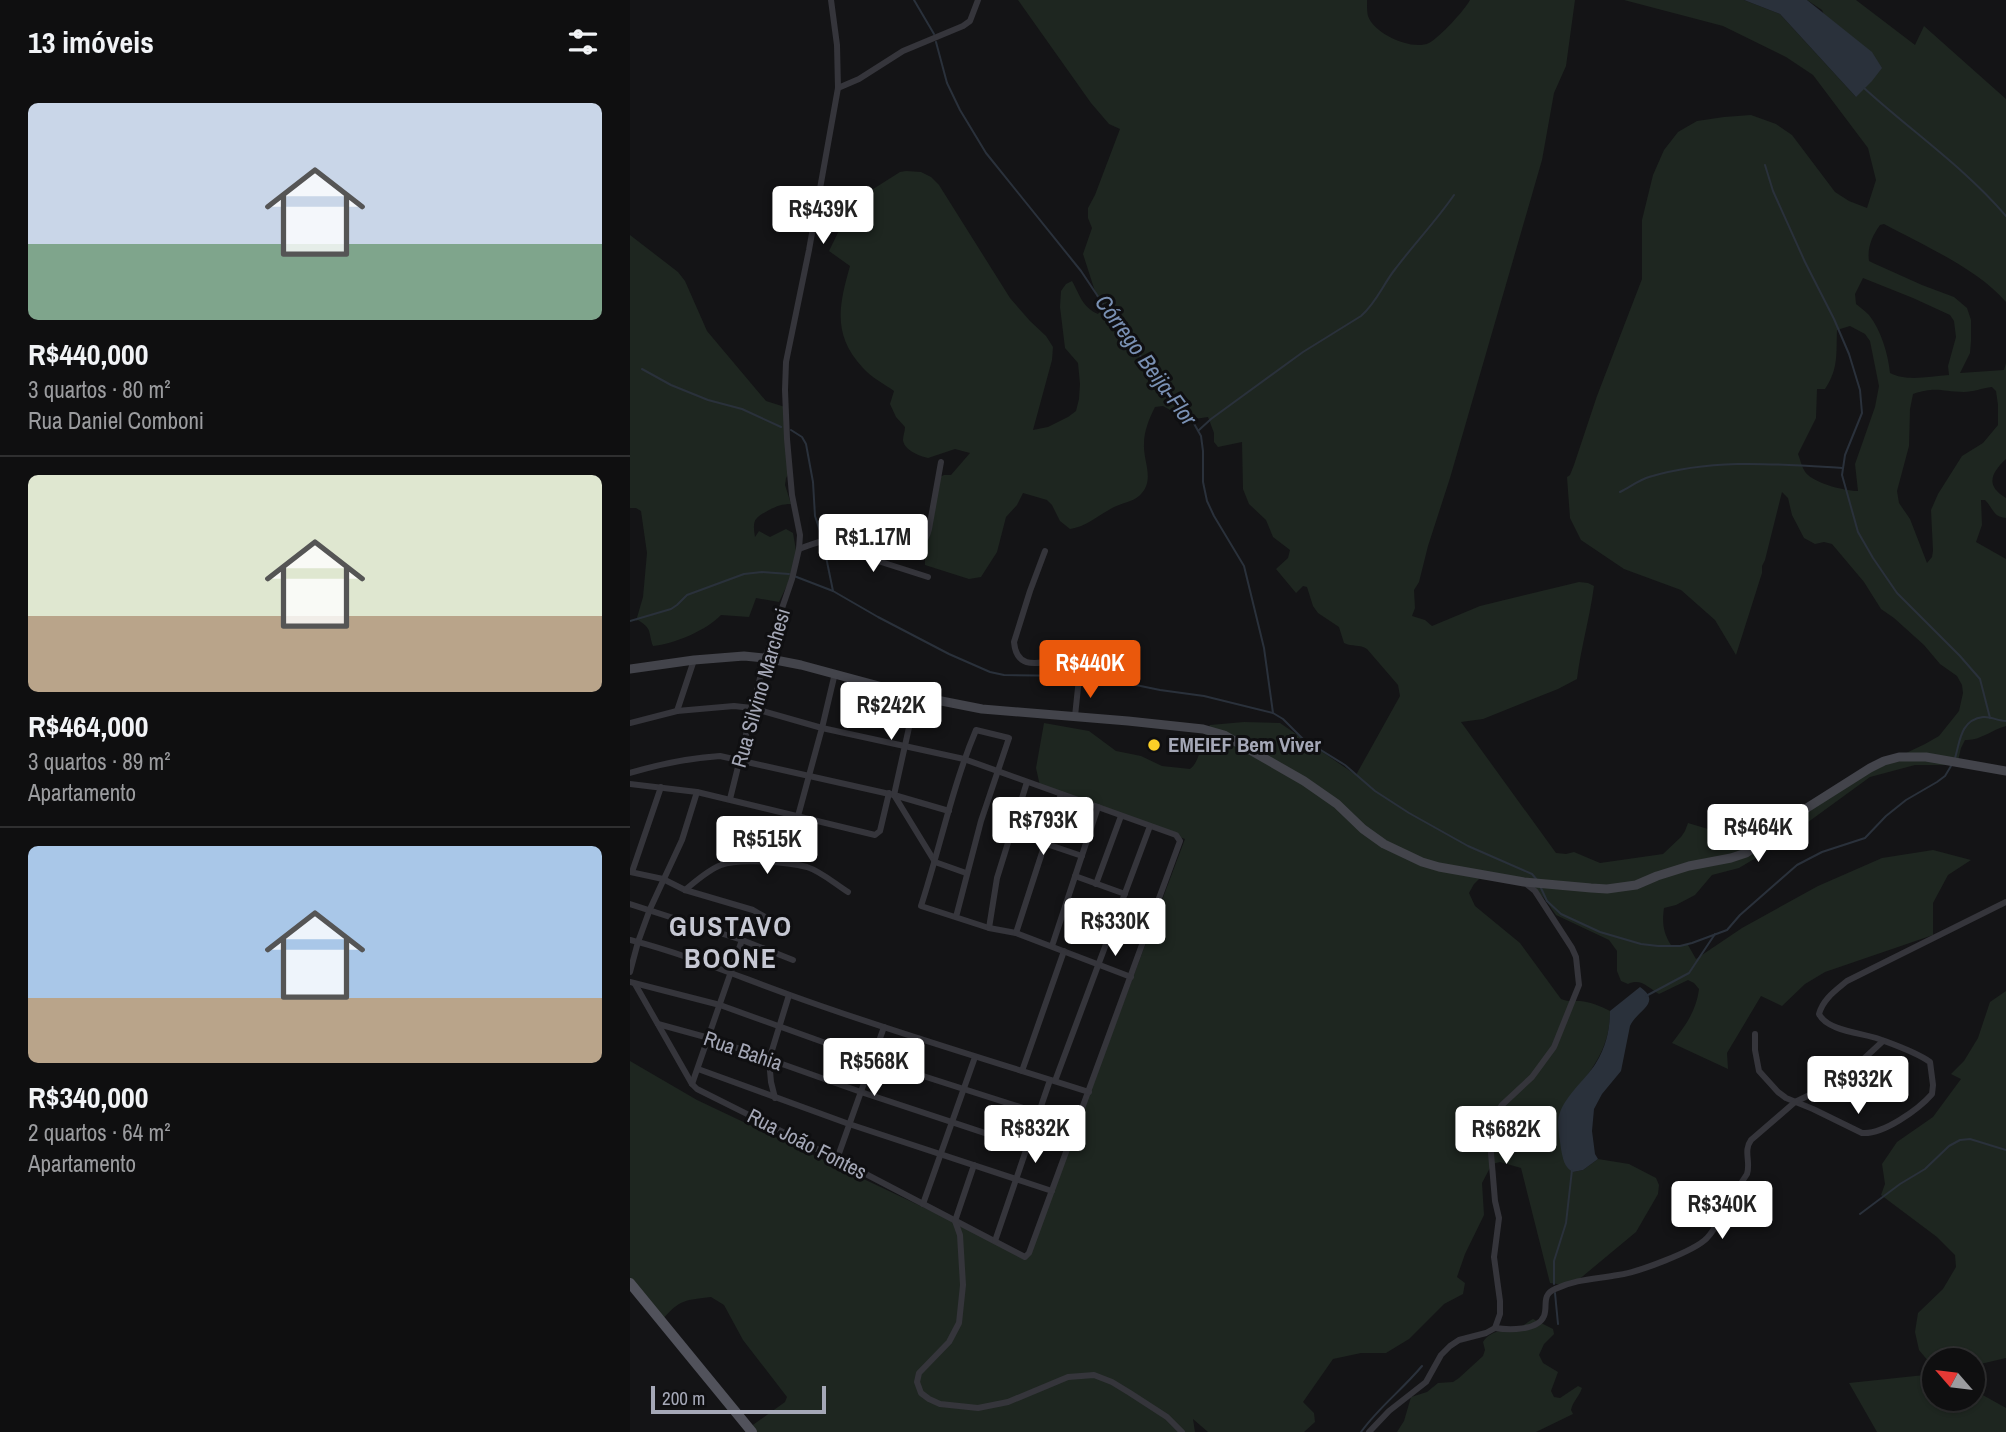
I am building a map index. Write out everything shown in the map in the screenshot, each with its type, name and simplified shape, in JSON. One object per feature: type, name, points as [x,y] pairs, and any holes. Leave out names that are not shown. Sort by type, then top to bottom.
[{"type":"main road","points":[[630,1283],[752,1432]]},
{"type":"street","name":"Rua Silvino Marchesi","points":[[730,799],[765,658],[793,576],[799,549],[800,535],[792,495],[785,390],[786,362],[838,88],[837,45],[831,0]]},
{"type":"street","points":[[838,88],[859,79],[903,51],[963,26],[970,21],[978,0]]},
{"type":"street","points":[[799,549],[840,538],[908,550],[922,545],[929,529],[941,462]]},
{"type":"street","points":[[827,542],[928,577]]},
{"type":"street","points":[[1045,551],[1014,642],[1015,648],[1020,657],[1030,663],[1072,660],[1079,672],[1075,716]]},
{"type":"street","points":[[630,669],[694,660],[744,656],[765,658],[835,673],[916,696],[982,709],[1203,729],[1224,735],[1304,781],[1337,804],[1363,829],[1404,854],[1439,867],[1524,882],[1607,889],[1636,885],[1689,866],[1731,859],[1746,853],[1759,846],[1791,818],[1884,761],[1913,757],[2006,771]]},
{"type":"street","points":[[677,711],[694,660]]},
{"type":"street","points":[[798,816],[835,673]]},
{"type":"street","points":[[630,784],[697,792],[875,835],[880,831],[891,794],[916,696]]},
{"type":"street","points":[[630,723],[677,711],[734,706],[752,708],[822,728],[964,760],[1176,835],[1180,841],[1052,1191],[849,1124],[698,1069]]},
{"type":"street","points":[[956,917],[981,821],[1009,738],[976,730],[964,760],[921,906],[989,928],[1016,933],[1131,977]]},
{"type":"street","points":[[630,773],[666,762],[720,756],[891,794],[949,811]]},
{"type":"street","points":[[989,928],[997,878],[1027,782]]},
{"type":"street","points":[[661,787],[631,872],[663,879],[685,890],[753,910],[779,925]]},
{"type":"street","points":[[630,972],[634,941],[682,840],[697,792]]},
{"type":"street","points":[[891,794],[936,862],[966,873]]},
{"type":"street","points":[[1016,933],[1061,794]]},
{"type":"street","points":[[1052,946],[1098,807]]},
{"type":"street","points":[[1096,884],[1121,816]]},
{"type":"street","points":[[995,1241],[1039,1113],[1150,827]]},
{"type":"street","points":[[1012,832],[1082,856]]},
{"type":"street","points":[[685,890],[716,867],[734,861],[784,863],[806,867],[848,892]]},
{"type":"street","points":[[1075,876],[1125,894]]},
{"type":"street","points":[[1495,1328],[1500,1314],[1494,1257],[1499,1218],[1489,1129],[1502,1105],[1532,1077],[1554,1047],[1579,985],[1576,957],[1572,948],[1535,891],[1524,882]]},
{"type":"street","points":[[1755,1034],[1759,1071],[1777,1092],[1795,1102],[1862,1133],[1874,1132],[1905,1116],[1931,1094],[1933,1089],[1931,1065],[1926,1059],[1883,1041],[1825,1022],[1819,1014],[1827,998],[1847,981],[2006,902]]},
{"type":"street","points":[[630,904],[742,940],[793,960]]},
{"type":"street","points":[[1065,907],[1112,926]]},
{"type":"street","points":[[692,1084],[742,940]]},
{"type":"street","points":[[634,941],[731,972],[884,1027],[1088,1092]]},
{"type":"street","points":[[1022,1070],[1064,951]]},
{"type":"street","points":[[633,983],[720,1005],[873,1060],[1039,1113]]},
{"type":"street","points":[[633,983],[692,1084]]},
{"type":"street","points":[[775,1098],[769,1060],[789,995]]},
{"type":"street","name":"Rua Bahia","points":[[658,1024],[709,1038],[1027,1147]]},
{"type":"street","points":[[836,1159],[884,1027]]},
{"type":"street","points":[[1368,1432],[1426,1381],[1441,1355],[1459,1340],[1495,1328],[1517,1330],[1539,1323],[1545,1314],[1545,1301],[1554,1289],[1585,1279],[1638,1270],[1702,1243],[1715,1227],[1747,1174],[1748,1144],[1795,1102],[1828,1086],[1856,1066],[1883,1041]]},
{"type":"street","points":[[923,1204],[975,1057]]},
{"type":"street","name":"Rua João Fontes","points":[[692,1084],[697,1089],[1025,1257],[1029,1253],[1052,1191]]},
{"type":"street","points":[[974,1165],[955,1221],[960,1234],[963,1272],[961,1311],[949,1342],[918,1376],[918,1386],[924,1396],[947,1405],[978,1408],[1008,1402],[1068,1377],[1094,1375],[1130,1393],[1167,1417],[1182,1432]]},
{"type":"shaded area","points":[[1018,0],[1367,0],[1368,16],[1385,35],[1404,43],[1422,45],[1439,35],[1470,0],[1575,0],[1566,66],[1554,93],[1542,160],[1450,478],[1419,582],[1414,590],[1415,608],[1412,616],[1425,620],[1432,626],[1480,606],[1579,582],[1594,586],[1577,679],[1483,719],[1461,722],[1556,853],[1574,852],[1600,863],[1663,854],[1681,837],[1688,823],[1745,840],[1873,763],[1883,764],[1939,736],[1959,711],[1963,693],[1957,676],[1940,664],[1924,645],[1881,609],[1864,582],[1832,544],[1815,544],[1804,538],[1792,515],[1788,498],[1782,492],[1762,573],[1736,655],[1715,620],[1681,590],[1624,569],[1581,540],[1570,518],[1567,477],[1574,465],[1642,279],[1642,220],[1653,175],[1664,150],[1678,132],[1697,121],[1751,115],[1776,124],[1792,135],[1835,192],[1849,201],[1867,208],[1876,180],[1868,148],[1813,75],[1786,57],[1723,26],[1624,0],[1744,0],[1780,14],[1856,97],[1822,10],[1807,0],[1856,0],[1915,45],[1924,26],[2006,99],[2006,302],[1965,268],[1884,224],[1880,225],[1872,238],[1869,261],[1954,297],[1967,308],[1971,320],[1970,353],[1960,373],[2004,370],[2006,363],[2006,459],[1992,479],[1995,489],[2006,498],[2006,518],[1998,516],[1985,500],[1981,500],[1982,525],[1976,542],[2006,559],[2006,726],[1976,739],[1965,740],[1957,765],[1915,765],[1870,777],[1771,849],[1739,868],[1712,875],[1695,895],[1664,908],[1664,927],[1671,945],[1688,945],[1696,959],[1742,928],[1818,886],[1882,858],[1933,850],[1971,860],[1948,875],[1933,903],[1933,935],[1825,972],[1805,984],[1782,1006],[1761,996],[1727,1053],[1728,1069],[1672,1043],[1693,1012],[1699,989],[1694,983],[1688,980],[1659,994],[1640,983],[1628,984],[1621,981],[1617,971],[1617,951],[1609,940],[1556,915],[1534,888],[1479,879],[1474,884],[1469,893],[1475,906],[1520,943],[1561,999],[1588,1002],[1610,1011],[1607,1038],[1597,1061],[1565,1103],[1573,1172],[1583,1170],[1598,1159],[1629,1164],[1656,1178],[1659,1185],[1658,1194],[1636,1232],[1571,1286],[1550,1283],[1521,1168],[1500,1162],[1492,1164],[1482,1183],[1484,1215],[1457,1277],[1465,1283],[1463,1294],[1444,1304],[1409,1339],[1386,1353],[1361,1353],[1333,1359],[1303,1402],[1314,1413],[1315,1422],[1304,1432],[1208,1432],[1193,1419],[1195,1432],[755,1432],[750,1427],[785,1402],[787,1397],[743,1340],[724,1305],[711,1297],[689,1300],[679,1304],[663,1319],[630,1279],[630,1061],[697,1100],[1028,1257],[1185,839],[1040,786],[1036,768],[1044,723],[1089,731],[1116,751],[1141,756],[1162,766],[1190,769],[1196,761],[1210,725],[1280,723],[1356,775],[1400,696],[1398,685],[1367,649],[1344,643],[1339,627],[1318,613],[1307,587],[1303,586],[1296,593],[1276,569],[1288,558],[1290,550],[1273,537],[1266,520],[1249,504],[1243,489],[1242,442],[1218,447],[1214,442],[1214,433],[1208,417],[1188,420],[1163,406],[1155,407],[1144,439],[1147,484],[1133,500],[1114,507],[1082,526],[1070,529],[1060,521],[1047,500],[1023,493],[1006,517],[997,552],[981,577],[969,579],[925,565],[925,544],[940,477],[951,475],[970,453],[955,449],[928,458],[906,447],[903,440],[905,427],[890,404],[894,391],[866,371],[846,344],[842,332],[841,307],[850,266],[829,251],[858,195],[870,191],[900,172],[921,172],[931,177],[939,185],[1010,298],[1053,347],[1033,430],[1048,427],[1068,417],[1076,411],[1080,384],[1078,363],[1065,348],[1060,307],[1061,291],[1072,281],[1088,308],[1098,314],[1101,310],[1083,254],[1092,228],[1088,208],[1120,129],[1109,124]],"holes":[[[1863,278],[1950,315],[1954,321],[1956,337],[1948,366],[1949,375],[1911,378],[1890,373],[1886,350],[1877,328],[1869,315],[1856,304],[1855,294]],[[1850,326],[1865,334],[1870,341],[1879,386],[1875,407],[1855,464],[1858,491],[1846,490],[1812,478],[1804,471],[1798,454],[1816,418],[1817,389],[1825,389],[1833,374],[1837,330]],[[1992,387],[1996,391],[1998,425],[1983,443],[1962,456],[1938,494],[1931,510],[1933,551],[1927,563],[1910,519],[1899,503],[1897,491],[1909,446],[1913,394],[1934,390],[1967,392]]]},
{"type":"shaded area","points":[[1744,0],[1807,0],[1872,52],[1882,68],[1856,97],[1780,14]]},
{"type":"shaded area","points":[[630,235],[678,272],[685,281],[707,331],[766,401],[785,407],[792,468],[785,485],[791,504],[777,506],[760,515],[754,523],[754,531],[755,537],[759,531],[770,537],[786,529],[793,533],[797,556],[779,602],[756,598],[749,617],[721,615],[690,635],[653,646],[648,629],[643,623],[636,621],[643,597],[647,553],[641,511],[630,508]]},
{"type":"shaded area","points":[[1640,987],[1649,1002],[1630,1026],[1621,1071],[1602,1094],[1594,1109],[1592,1131],[1598,1159],[1583,1170],[1573,1172],[1562,1156],[1559,1114],[1599,1057],[1607,1038],[1610,1011]]},
{"type":"shaded area","points":[[2006,991],[2006,1358],[1985,1363],[1985,1348],[1922,1348],[1922,1354],[1919,1350],[1915,1332],[1918,1313],[1943,1289],[1956,1267],[1955,1255],[1937,1237],[1881,1195],[1885,1184],[1882,1164],[1897,1142],[1933,1117],[1961,1079],[1951,1074],[1964,1061],[1978,1038],[1990,1002]]},
{"type":"shaded area","points":[[1533,1319],[1553,1329],[1554,1334],[1544,1344],[1539,1355],[1543,1363],[1558,1372],[1551,1391],[1554,1397],[1560,1398],[1578,1386],[1582,1388],[1572,1407],[1573,1414],[1536,1432],[1397,1432],[1404,1421],[1411,1397],[1427,1392],[1438,1383],[1453,1382],[1459,1378],[1483,1356],[1483,1342],[1491,1334],[1522,1326]]},
{"type":"shaded area","points":[[1922,1375],[1922,1411],[1985,1411],[1985,1396],[2006,1408],[2006,1432],[1877,1432],[1849,1383]]},
{"type":"waterway","name":"Córrego Beija-Flor","points":[[914,0],[934,34]]},
{"type":"waterway","name":"Córrego Beija-Flor","points":[[936,42],[947,83],[986,153],[1081,271],[1127,340],[1188,413],[1201,436],[1203,482],[1207,501],[1244,566],[1264,648],[1273,713]]},
{"type":"waterway","points":[[1864,88],[1955,165],[2006,216]]},
{"type":"waterway","points":[[1765,165],[1773,191],[1849,354],[1860,390],[1862,413],[1845,455],[1842,475],[1858,532],[1897,593],[1980,679],[1990,718]]},
{"type":"waterway","points":[[1199,430],[1303,352],[1361,316],[1454,195]]},
{"type":"waterway","points":[[642,369],[671,385],[708,400],[742,409],[781,427]]},
{"type":"waterway","points":[[791,430],[802,437],[806,444],[813,482],[815,516],[822,537]]},
{"type":"waterway","points":[[1620,492],[1649,477],[1697,467],[1745,464],[1842,468]]},
{"type":"waterway","points":[[824,547],[833,591]]},
{"type":"waterway","points":[[630,621],[671,609],[687,595],[744,574],[789,574]]},
{"type":"waterway","points":[[794,576],[833,591],[949,654],[990,672],[1004,675],[1077,676]]},
{"type":"waterway","points":[[1083,676],[1204,696],[1273,713],[1303,739],[1345,765],[1375,791],[1409,813],[1468,846],[1532,874],[1537,880]]},
{"type":"waterway","points":[[1955,758],[1962,733],[1970,722],[1986,717],[2006,721]]},
{"type":"waterway","points":[[1541,888],[1547,901],[1561,914],[1600,932],[1641,944],[1680,946],[1692,943],[1727,930],[1740,915],[1797,865],[1822,852],[1865,838],[1906,800],[1945,776],[1951,766]]},
{"type":"waterway","points":[[1646,996],[1689,973],[1715,934]]},
{"type":"waterway","points":[[1860,1214],[1925,1169],[1949,1146],[1960,1140],[1970,1139],[2006,1150]]},
{"type":"waterway","points":[[1554,1284],[1554,1261],[1566,1223],[1572,1170]]},
{"type":"waterway","points":[[1555,1293],[1558,1324]]},
{"type":"waterway","points":[[1361,1432],[1422,1366]]},
{"type":"place","name":"EMEIEF Bem Viver","points":[[1154,745]]},
{"type":"district","name":"GUSTAVO BOONE","points":[[731,942]]}]
